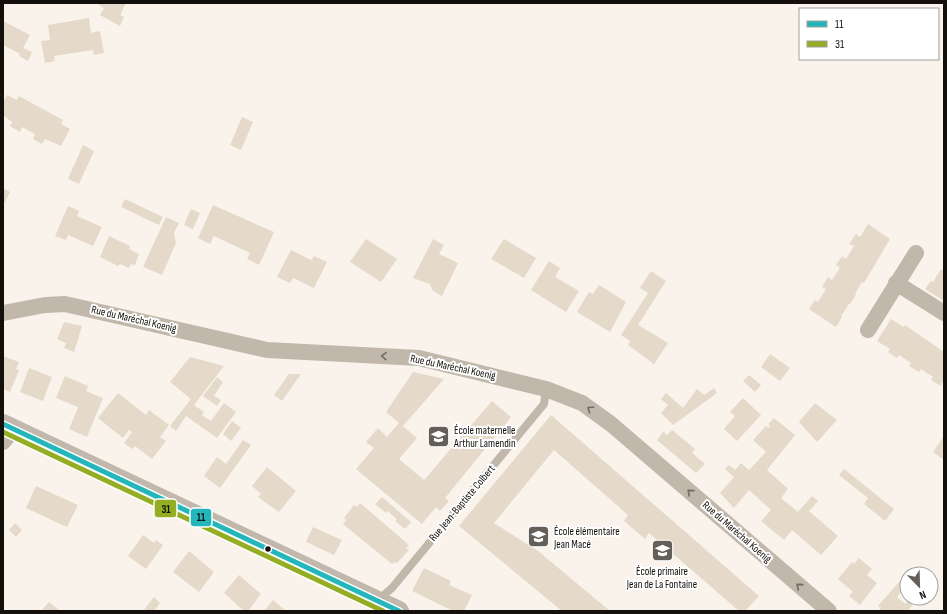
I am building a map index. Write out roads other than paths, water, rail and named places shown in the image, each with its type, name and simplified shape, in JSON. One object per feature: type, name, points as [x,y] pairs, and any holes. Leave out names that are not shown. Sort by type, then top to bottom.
[{"type":"street","points":[[868,330],[916,253]]},
{"type":"street","points":[[896,283],[944,314]]},
{"type":"street","name":"Rue du Maréchal Koenig","points":[[3,313],[45,305],[65,304],[267,350],[419,358],[546,389],[582,403],[611,424],[829,611]]},
{"type":"street","points":[[7,432],[373,606],[399,611]]},
{"type":"lane","name":"Rue Jean-Baptiste Colbert","points":[[373,606],[392,588],[544,404],[546,389]]},
{"type":"place","name":"École maternelle Arthur Lamendin","points":[[438,436]]},
{"type":"place","name":"École élémentaire Jean Macé","points":[[539,537]]},
{"type":"place","name":"École primaire Jean de La Fontaine","points":[[662,551]]}]
